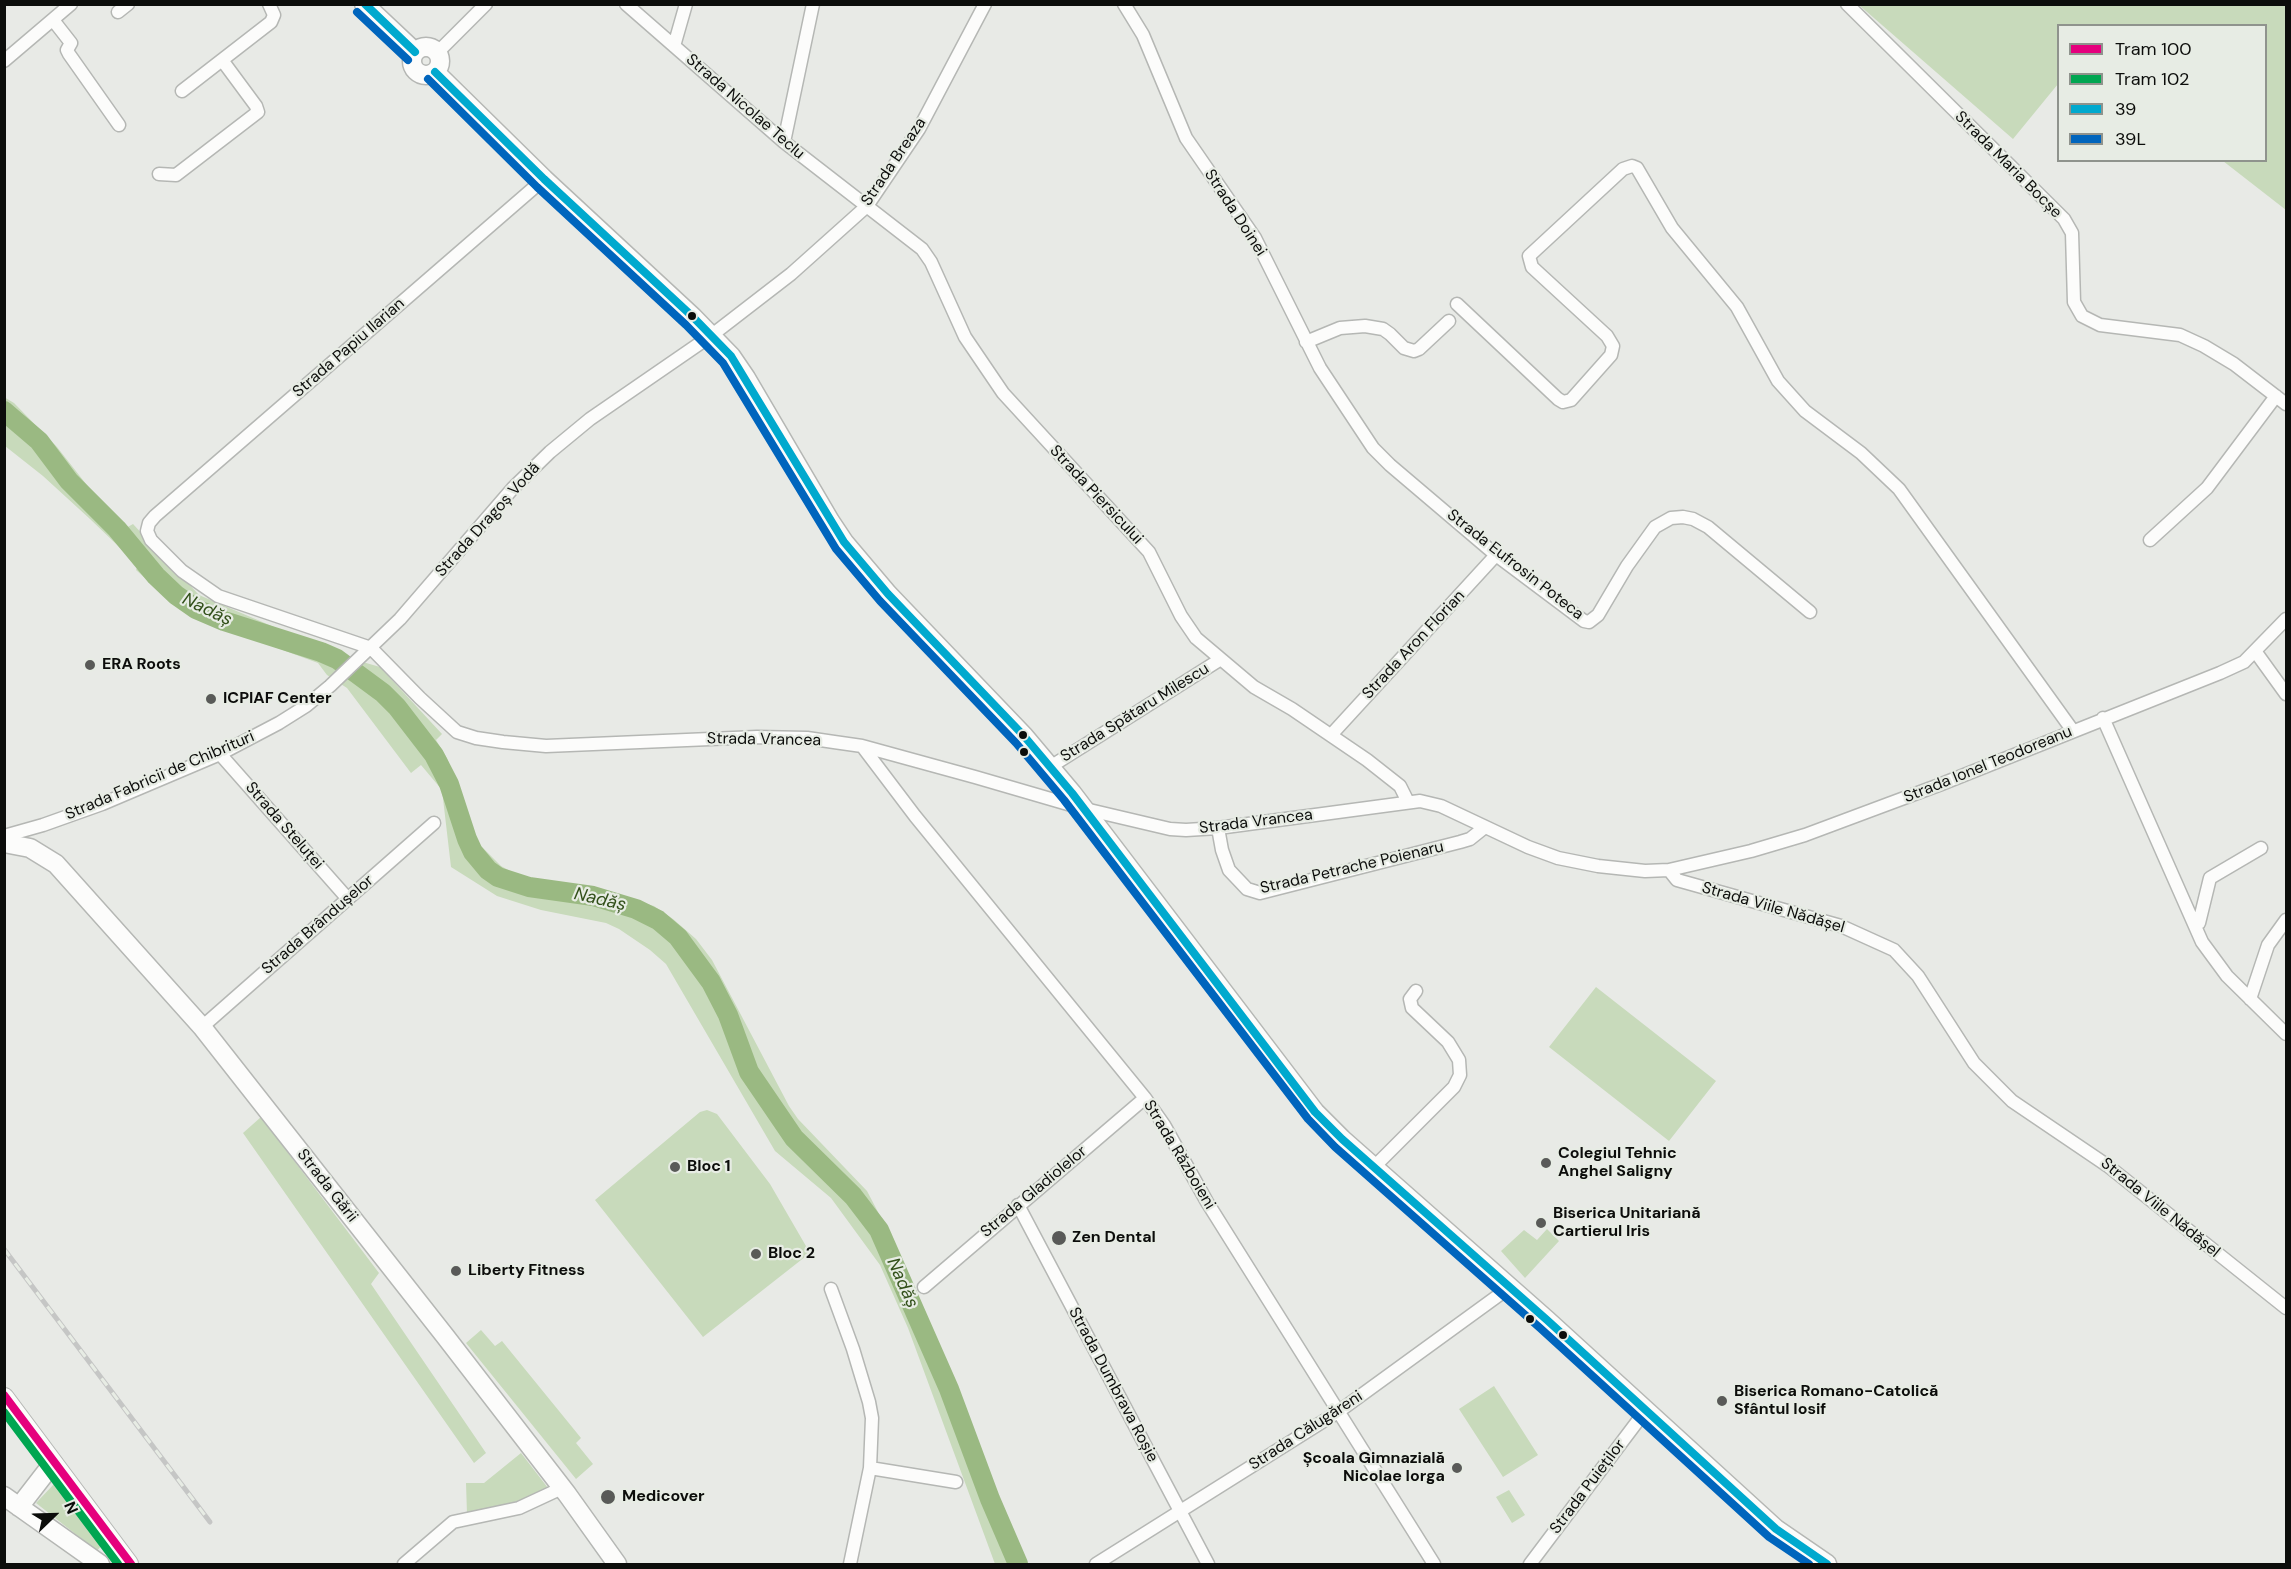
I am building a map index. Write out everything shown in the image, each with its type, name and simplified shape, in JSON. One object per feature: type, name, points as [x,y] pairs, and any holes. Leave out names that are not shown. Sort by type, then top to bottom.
[{"type":"main road","points":[[364,4],[415,52]]},
{"type":"main road","points":[[428,47],[437,53],[440,64],[435,72],[427,75],[415,70],[412,61],[415,52],[428,47]]},
{"type":"main road","points":[[435,72],[544,179],[712,335],[731,356],[844,542],[888,594],[1024,736],[1050,767],[1069,798],[1089,815],[1315,1112],[1776,1529],[1827,1564]]},
{"type":"main road","name":"Strada Gării","points":[[4,843],[30,848],[56,864],[202,1027],[562,1488],[617,1564]]},
{"type":"main road","points":[[4,1398],[128,1564]]},
{"type":"main road","points":[[19,1507],[53,1463]]},
{"type":"main road","points":[[4,1496],[100,1564]]},
{"type":"street","points":[[4,61],[71,4]]},
{"type":"street","points":[[182,91],[271,22],[274,15],[269,4]]},
{"type":"street","points":[[437,53],[486,4]]},
{"type":"street","name":"Strada Nicolae Teclu","points":[[626,4],[784,142],[867,206]]},
{"type":"street","points":[[674,46],[686,4]]},
{"type":"street","points":[[784,142],[813,4]]},
{"type":"street","name":"Strada Breaza","points":[[712,335],[791,274],[867,206],[919,129],[986,4]]},
{"type":"street","name":"Strada Doinei","points":[[1124,4],[1143,35],[1186,138],[1255,238],[1320,368],[1373,448]]},
{"type":"street","name":"Strada Maria Bocșe","points":[[1847,4],[2064,219],[2072,233],[2074,302],[2082,316],[2100,325],[2180,335],[2219,354],[2286,404]]},
{"type":"street","points":[[53,20],[71,43],[69,54],[119,125]]},
{"type":"street","points":[[159,174],[176,175],[258,112],[222,60]]},
{"type":"street","points":[[1457,304],[1558,399],[1563,402],[1571,400],[1611,355],[1613,346],[1607,336],[1532,267],[1529,256],[1623,169],[1632,166],[1637,168],[1672,228],[1737,307],[1778,381],[1805,411],[1861,453],[1899,489],[2073,730]]},
{"type":"street","name":"Strada Papiu Ilarian","points":[[155,516],[544,179]]},
{"type":"street","name":"Strada Piersicului","points":[[867,206],[922,249],[931,262],[965,337],[1003,393],[1063,460],[1132,531],[1152,557],[1186,625],[1196,638],[1254,687],[1331,735],[1400,786],[1408,802]]},
{"type":"street","points":[[1306,342],[1340,328],[1365,326],[1383,330],[1404,348],[1414,351],[1449,321]]},
{"type":"street","name":"Strada Dragoș Vodă","points":[[368,652],[400,619],[513,488],[550,452],[590,419],[712,335]]},
{"type":"street","points":[[2150,540],[2207,488],[2276,396]]},
{"type":"street","name":"Strada Eufrosin Poteca","points":[[1373,448],[1496,555],[1579,618],[1589,622],[1605,605],[1627,566],[1655,527],[1671,518],[1683,517],[1693,519],[1708,527],[1810,612]]},
{"type":"street","name":"Strada Vrancea","points":[[155,516],[149,523],[147,531],[151,540],[182,572],[207,590],[368,652],[457,732],[476,738],[546,746],[757,737],[807,738],[862,746],[1069,798]]},
{"type":"street","name":"Strada Aron Florian","points":[[1331,735],[1496,555]]},
{"type":"street","name":"Strada Ionel Teodoreanu","points":[[1669,870],[1751,851],[1805,835],[1939,785],[2220,673],[2244,662],[2286,619]]},
{"type":"street","points":[[2255,651],[2286,694]]},
{"type":"street","name":"Strada Fabricii de Chibrituri","points":[[4,836],[102,804],[220,754],[306,706],[368,652]]},
{"type":"street","name":"Strada Spătaru Milescu","points":[[1050,767],[1221,659]]},
{"type":"street","points":[[2103,718],[2202,942],[2227,976],[2286,1034]]},
{"type":"street","name":"Strada Războieni","points":[[862,746],[915,816],[1145,1098],[1164,1125],[1207,1202],[1434,1564]]},
{"type":"street","name":"Strada Steluței","points":[[220,754],[348,899]]},
{"type":"street","name":"Strada Vrancea","points":[[1089,815],[1170,829],[1218,828],[1408,802],[1432,802],[1485,827]]},
{"type":"street","name":"Strada Brândușelor","points":[[202,1027],[434,824]]},
{"type":"street","points":[[1485,827],[1558,858],[1598,866],[1645,871],[1669,870]]},
{"type":"street","name":"Strada Petrache Poienaru","points":[[1218,828],[1229,870],[1247,889],[1260,893],[1460,842],[1470,839],[1485,827]]},
{"type":"street","points":[[2195,925],[2199,922],[2210,878],[2261,848]]},
{"type":"street","name":"Strada Viile Nădășel","points":[[1669,870],[1677,880],[1840,926],[1894,950],[1918,976],[1974,1063],[2012,1101],[2108,1166],[2286,1308]]},
{"type":"street","points":[[2250,999],[2268,945],[2286,920]]},
{"type":"street","points":[[1374,1167],[1454,1087],[1460,1075],[1461,1068],[1448,1042],[1412,1008],[1410,999],[1416,991]]},
{"type":"street","name":"Strada Gladiolelor","points":[[924,1287],[1145,1098]]},
{"type":"street","name":"Strada Dumbrava Roșie","points":[[1018,1205],[1208,1564]]},
{"type":"street","name":"Strada Călugăreni","points":[[1096,1564],[1338,1412],[1510,1287]]},
{"type":"street","points":[[831,1288],[869,1402],[873,1437],[870,1468],[850,1564]]},
{"type":"street","name":"Strada Puieților","points":[[1530,1564],[1646,1410]]},
{"type":"street","points":[[870,1468],[956,1482]]},
{"type":"street","points":[[404,1564],[453,1522],[519,1508],[562,1488]]},
{"type":"green space","points":[[1859,5],[2286,5],[2286,210],[2224,162],[2267,162],[2267,24],[2057,24],[2057,85],[2013,139]]},
{"type":"green space","points":[[4,397],[14,403],[57,447],[101,503],[126,528],[133,524],[199,595],[342,656],[380,667],[442,734],[436,740],[447,758],[479,844],[501,866],[528,881],[613,894],[654,906],[696,939],[712,960],[789,1106],[798,1119],[867,1191],[878,1212],[917,1298],[1023,1564],[995,1564],[908,1328],[880,1265],[831,1198],[775,1151],[666,964],[650,950],[606,923],[541,910],[497,896],[451,867],[442,790],[421,765],[411,773],[347,688],[327,675],[318,663],[231,631],[176,606],[136,570],[138,565],[90,519],[43,476],[5,446]]},
{"type":"green space","points":[[1596,987],[1716,1081],[1669,1141],[1549,1047]]},
{"type":"green space","points":[[707,1110],[717,1114],[770,1184],[810,1253],[703,1337],[595,1200],[700,1112]]},
{"type":"green space","points":[[261,1117],[379,1273],[371,1284],[486,1453],[474,1463],[243,1133]]},
{"type":"green space","points":[[1547,1229],[1559,1241],[1525,1278],[1501,1251],[1524,1230],[1537,1240]]},
{"type":"green space","points":[[481,1330],[495,1346],[502,1341],[581,1438],[576,1443],[593,1464],[576,1479],[466,1343]]},
{"type":"green space","points":[[1494,1386],[1538,1455],[1503,1477],[1459,1409]]},
{"type":"green space","points":[[521,1453],[548,1488],[518,1501],[467,1514],[466,1483],[484,1483]]},
{"type":"green space","points":[[55,1483],[101,1546],[97,1551],[36,1503]]},
{"type":"green space","points":[[1509,1490],[1525,1515],[1512,1523],[1496,1497]]},
{"type":"waterway","name":"Nadăș","points":[[4,411],[39,441],[69,481],[117,529],[156,576],[176,595],[196,609],[224,621],[337,659],[383,693],[397,707],[434,755],[449,784],[473,852],[488,870],[498,877],[529,887],[593,896],[636,909],[658,920],[678,937],[711,982],[728,1015],[749,1072],[794,1138],[853,1196],[879,1230],[949,1389],[990,1499],[1018,1564]]},
{"type":"railway","points":[[4,1249],[210,1522]]},
{"type":"tram line","name":"100","points":[[4,1395],[131,1564]]},
{"type":"tram line","name":"102","points":[[4,1412],[118,1564]]},
{"type":"transit line","name":"39","points":[[365,4],[415,52]]},
{"type":"transit line","name":"39L","points":[[357,12],[408,60]]},
{"type":"transit line","name":"39","points":[[435,72],[544,179],[693,317],[731,356],[844,542],[888,594],[1024,736],[1072,793],[1315,1112],[1342,1139],[1547,1320],[1776,1529],[1827,1564]]},
{"type":"transit line","name":"39L","points":[[428,79],[537,187],[686,325],[723,363],[836,549],[880,601],[1016,743],[1064,800],[1308,1119],[1335,1147],[1540,1328],[1769,1537],[1809,1564]]},
{"type":"place","name":"ERA Roots","points":[[90,665]]},
{"type":"place","name":"ICPIAF Center","points":[[211,699]]},
{"type":"place","name":"Colegiul Tehnic Anghel Saligny","points":[[1546,1163]]},
{"type":"place","name":"Bloc 1","points":[[675,1167]]},
{"type":"place","name":"Biserica Unitariană Cartierul Iris","points":[[1541,1223]]},
{"type":"place","name":"Zen Dental","points":[[1059,1238]]},
{"type":"place","name":"Bloc 2","points":[[756,1254]]},
{"type":"place","name":"Liberty Fitness","points":[[456,1271]]},
{"type":"place","name":"Biserica Romano-Catolică Sfântul Iosif","points":[[1722,1401]]},
{"type":"place","name":"Școala Gimnazială Nicolae Iorga","points":[[1457,1468]]},
{"type":"place","name":"Medicover","points":[[608,1497]]}]
